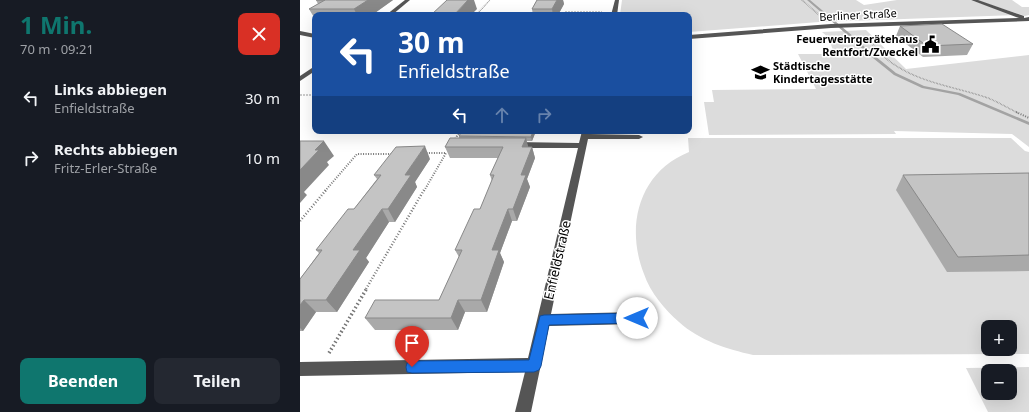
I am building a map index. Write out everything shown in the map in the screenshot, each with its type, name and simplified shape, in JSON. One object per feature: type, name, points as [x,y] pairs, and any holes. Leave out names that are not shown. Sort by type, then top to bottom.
[{"type":"street","points":[[393,12],[408,0]]},
{"type":"street","points":[[614,12],[617,0]]},
{"type":"street","name":"Berliner Straße","points":[[973,0],[1029,19]]},
{"type":"street","name":"Berliner Straße","points":[[692,37],[831,26],[1029,19]]},
{"type":"street","points":[[300,33],[312,35]]},
{"type":"street","points":[[300,79],[312,70]]},
{"type":"street","points":[[506,145],[585,138],[639,137]]},
{"type":"street","name":"Enfieldstraße","points":[[523,412],[585,138]]},
{"type":"street","points":[[544,320],[637,318]]},
{"type":"street","points":[[300,369],[534,366]]},
{"type":"path","points":[[479,12],[490,0]]},
{"type":"path","points":[[802,0],[831,26]]},
{"type":"path","points":[[858,25],[870,42],[898,67],[920,79],[989,99],[1029,118]]},
{"type":"path","points":[[300,95],[312,95]]},
{"type":"path","points":[[452,145],[458,134]]},
{"type":"path","points":[[320,369],[449,149]]},
{"type":"path","points":[[300,221],[357,154],[401,153]]},
{"type":"path","points":[[424,153],[446,153]]},
{"type":"shaded area","points":[[622,0],[856,0],[864,5],[897,0],[970,0],[1017,15],[819,22],[692,32],[692,12],[620,12]]},
{"type":"shaded area","points":[[976,0],[1012,0],[1022,7],[1029,7],[1029,15],[1025,16]]},
{"type":"shaded area","points":[[866,30],[906,69],[1029,55],[1029,147],[1012,134],[894,131],[896,134],[709,135],[704,102],[714,102],[712,90],[816,89],[798,54],[834,54],[829,38],[822,32]]},
{"type":"shaded area","points":[[688,138],[1011,138],[1025,151],[1029,152],[1029,354],[1017,354],[1017,320],[981,320],[981,354],[753,355],[724,347],[705,339],[687,329],[663,306],[647,281],[638,256],[636,238],[637,220],[641,202],[648,187],[658,173],[672,161],[689,152]]},
{"type":"shaded area","points":[[1017,367],[1029,367],[1029,412],[988,412],[982,400],[1017,400]]},
{"type":"shaded area","points":[[966,368],[981,368],[981,398]]},
{"type":"building","points":[[325,0],[368,0],[354,9],[309,9]]},
{"type":"building","points":[[447,0],[468,0],[457,12],[434,12]]},
{"type":"building","points":[[537,0],[557,0],[552,9],[532,9]]},
{"type":"building","points":[[942,24],[973,44],[927,46],[900,26]]},
{"type":"building","points":[[460,134],[532,134],[531,137],[459,136]]},
{"type":"building","points":[[450,138],[526,138],[522,147],[532,147],[521,175],[526,175],[513,209],[508,209],[492,250],[499,250],[481,300],[458,300],[451,318],[365,318],[375,300],[439,300],[462,250],[455,250],[474,209],[480,209],[494,175],[490,175],[503,147],[445,147]]},
{"type":"building","points":[[300,141],[324,141],[315,150],[319,150],[300,170]]},
{"type":"building","points":[[425,146],[405,175],[411,175],[388,209],[382,209],[353,250],[360,250],[326,300],[304,300],[300,305],[300,279],[322,250],[316,250],[348,209],[354,209],[381,175],[374,175],[396,147]]},
{"type":"building","points":[[1029,173],[1029,255],[958,257],[903,175]]},
{"type":"waterway","points":[[808,0],[895,74],[923,87],[959,94],[1029,124]]},
{"type":"place","name":"Feuerwehrgerätehaus Rentfort/Zweckel","points":[[931,45]]},
{"type":"place","name":"Städtische Kindertagesstätte","points":[[760,72]]},
{"type":"route","points":[[412,367],[534,366],[544,320],[637,318]]}]
